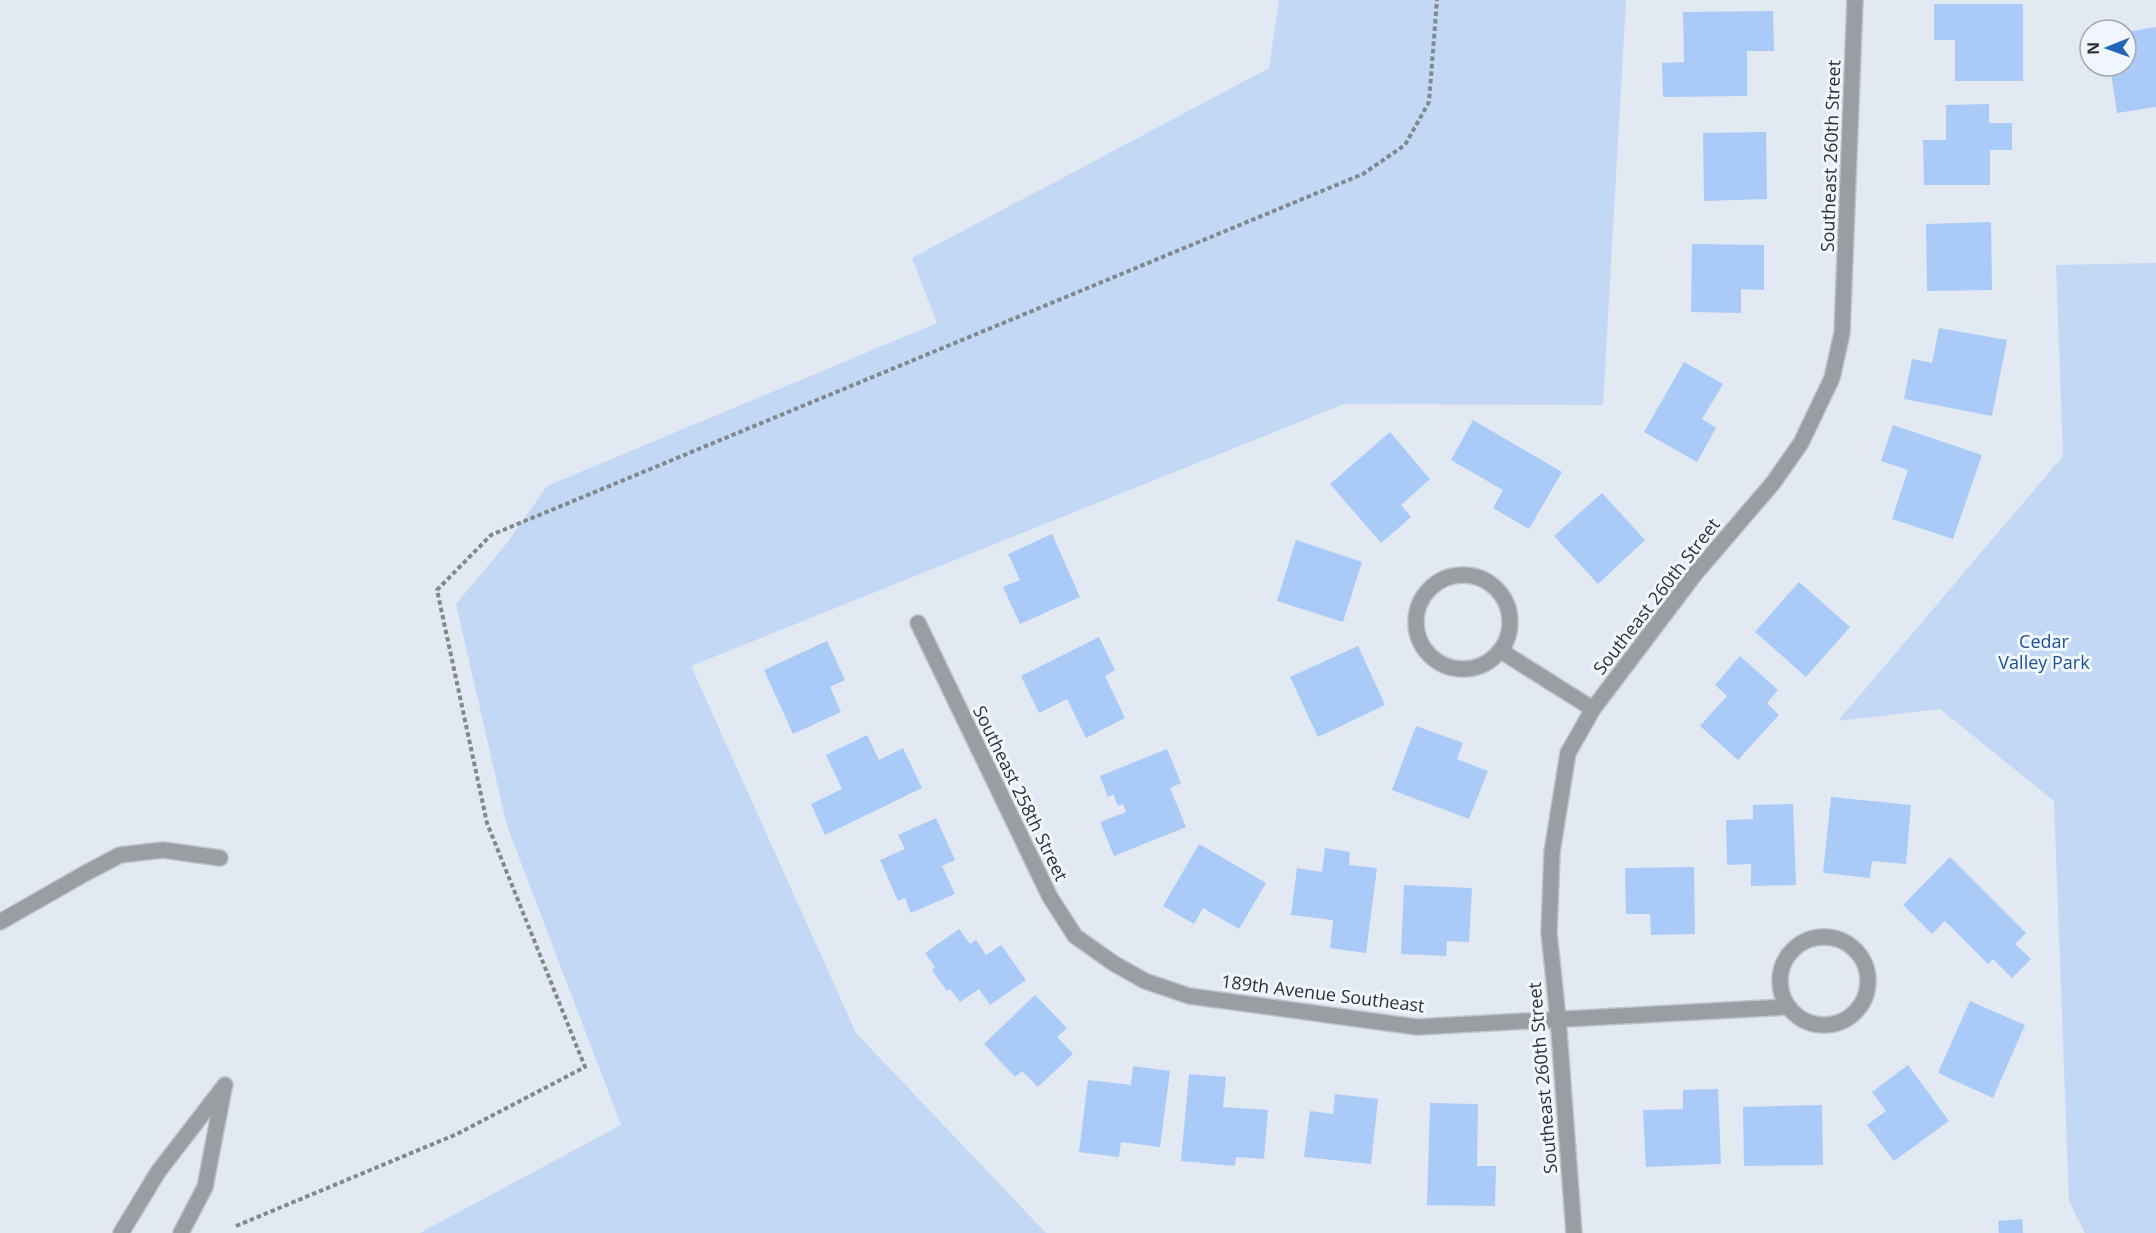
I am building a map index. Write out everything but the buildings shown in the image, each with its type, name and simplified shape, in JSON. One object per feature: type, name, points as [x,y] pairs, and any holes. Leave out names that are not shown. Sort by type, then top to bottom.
[{"type":"street","name":"Southeast 260th Street","points":[[1574,1233],[1558,1018],[1549,933],[1552,852],[1568,753],[1593,709],[1695,574],[1773,483],[1801,443],[1832,378],[1842,333],[1855,0]]},
{"type":"street","points":[[1457,576],[1473,576],[1488,582],[1499,592],[1507,606],[1510,621],[1508,637],[1501,651],[1476,668],[1461,669],[1446,666],[1433,658],[1423,647],[1417,632],[1417,617],[1421,602],[1442,580],[1457,576]]},
{"type":"street","name":"Southeast 258th Street","points":[[918,623],[1050,897],[1075,936],[1113,963]]},
{"type":"street","points":[[1501,651],[1593,709]]},
{"type":"street","points":[[0,922],[120,855],[163,850],[220,858]]},
{"type":"street","points":[[1827,936],[1853,947],[1862,959],[1867,973],[1868,988],[1863,1002],[1854,1014],[1841,1022],[1826,1025],[1812,1024],[1798,1017],[1787,1007],[1781,994],[1779,980],[1782,966],[1789,953],[1800,944],[1813,938],[1827,936]]},
{"type":"street","name":"189th Avenue Southeast","points":[[1113,963],[1145,981],[1190,996],[1417,1027],[1787,1007]]},
{"type":"street","points":[[121,1233],[158,1172],[225,1085],[205,1187],[180,1233]]},
{"type":"path","points":[[236,1226],[457,1134],[585,1066],[487,823],[436,590],[491,535],[1364,174],[1405,145],[1429,102],[1437,0]]},
{"type":"green space","points":[[1279,0],[1626,0],[1603,405],[1344,404],[691,666],[856,1033],[1046,1233],[420,1233],[621,1125],[507,826],[456,604],[507,543],[547,486],[937,323],[912,258],[1269,68]]},
{"type":"green space","name":"Cedar Valley Park","points":[[2156,263],[2156,1233],[2085,1233],[2069,1201],[2054,801],[1940,709],[1838,721],[2063,456],[2056,265]]}]
